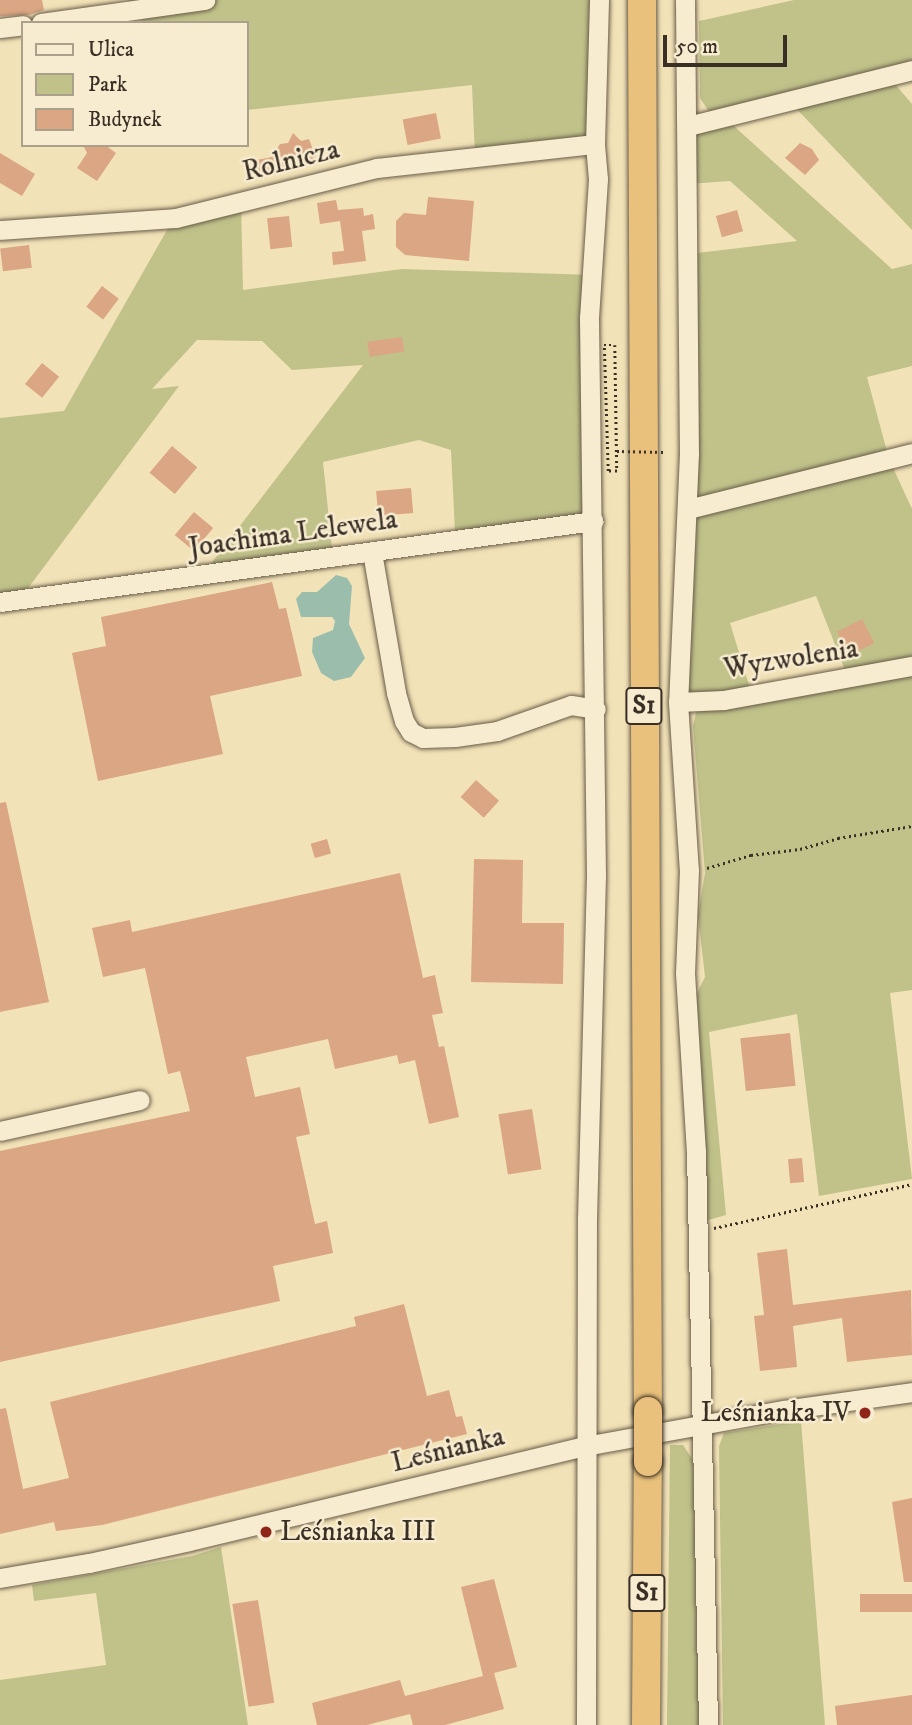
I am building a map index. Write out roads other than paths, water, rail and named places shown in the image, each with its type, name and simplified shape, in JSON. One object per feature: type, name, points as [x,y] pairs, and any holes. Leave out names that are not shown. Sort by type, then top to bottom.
[{"type":"highway","name":"S1","points":[[642,0],[648,1411],[646,1724]]},
{"type":"street","points":[[55,21],[205,0]]},
{"type":"street","points":[[586,1725],[585,1446],[596,709],[589,318],[598,179],[595,145],[598,0]]},
{"type":"street","points":[[685,0],[688,126],[688,509],[678,702],[689,870],[685,973],[703,1425],[708,1725]]},
{"type":"street","points":[[0,28],[21,25]]},
{"type":"street","points":[[688,126],[912,70]]},
{"type":"street","name":"Rolnicza","points":[[0,230],[176,218],[377,168],[595,145]]},
{"type":"street","points":[[688,509],[912,453]]},
{"type":"street","name":"Joachima Lelewela","points":[[0,602],[593,521]]},
{"type":"street","points":[[372,552],[396,693],[404,721],[411,732],[423,738],[497,732],[571,705],[596,709]]},
{"type":"street","name":"Wyzwolenia","points":[[678,702],[724,700],[912,666]]},
{"type":"street","points":[[0,1131],[139,1100]]},
{"type":"street","name":"Leśnianka","points":[[0,1578],[89,1563],[189,1541],[585,1446],[912,1392]]},
{"type":"place","name":"Leśnianka IV","points":[[865,1413]]},
{"type":"place","name":"Leśnianka III","points":[[266,1532]]}]
